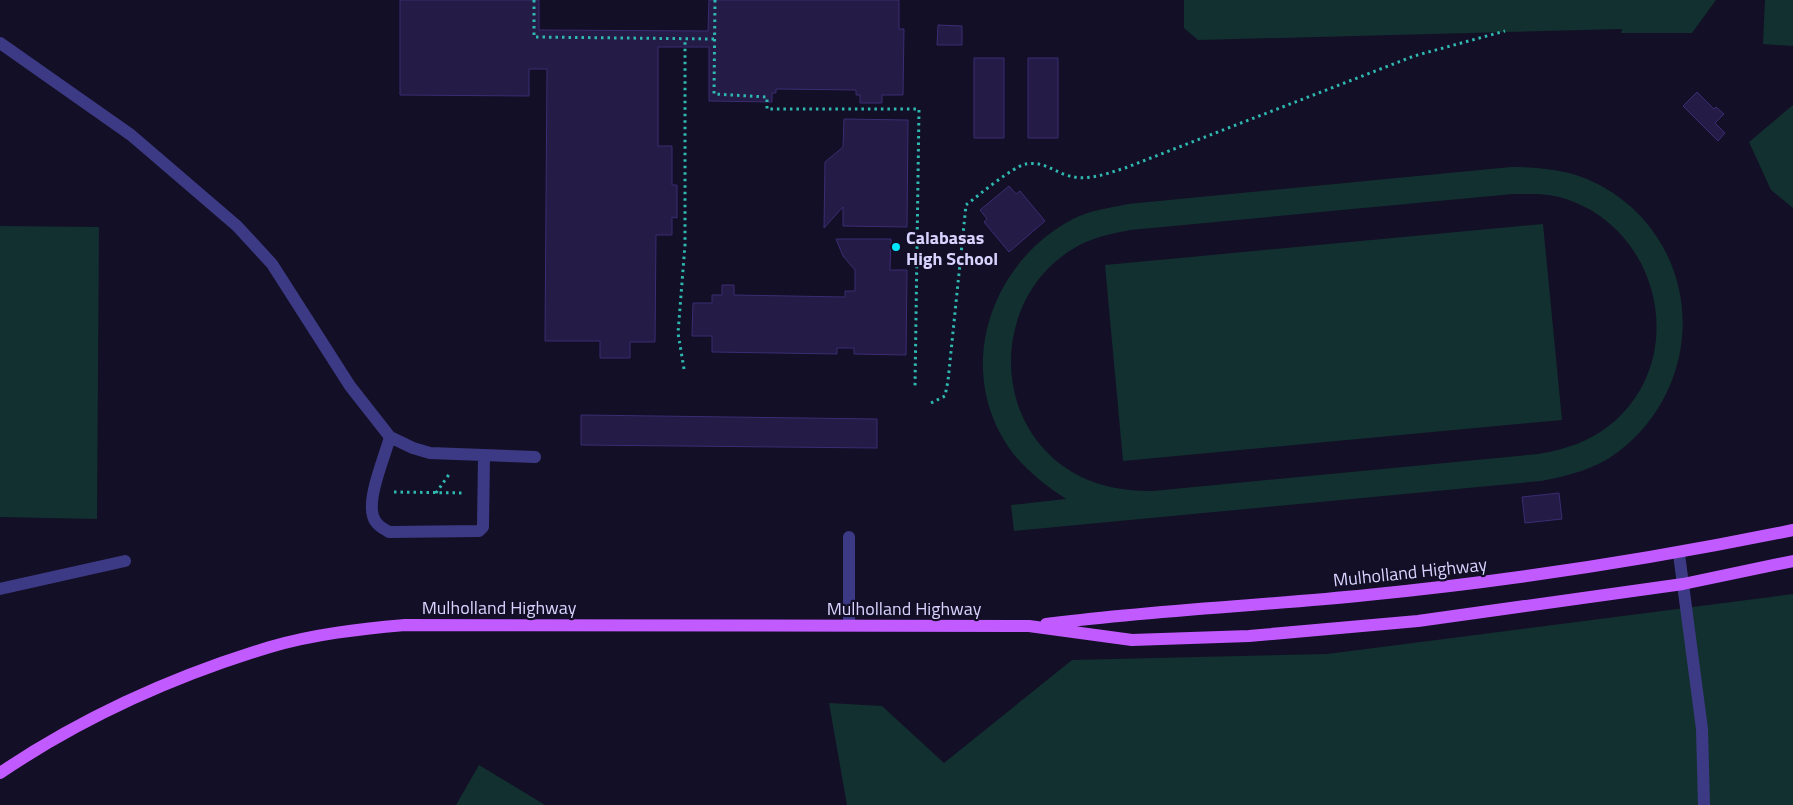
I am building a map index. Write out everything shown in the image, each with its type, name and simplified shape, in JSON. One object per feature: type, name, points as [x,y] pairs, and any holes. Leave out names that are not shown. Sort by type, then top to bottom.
[{"type":"main road","name":"Mulholland Highway","points":[[1029,626],[1127,613],[1202,610],[1368,595],[1526,576],[1679,554],[1793,530]]},
{"type":"main road","name":"Mulholland Highway","points":[[0,773],[33,751],[97,715],[162,685],[272,646],[347,630],[405,625],[1029,626],[1132,640],[1249,636],[1418,621],[1683,584],[1793,561]]},
{"type":"lane","points":[[0,43],[131,135],[237,226],[272,264],[350,386],[390,436],[413,448],[430,452],[535,457]]},
{"type":"lane","points":[[390,436],[371,504],[373,518],[380,527],[389,532],[479,531],[483,527],[484,456]]},
{"type":"lane","points":[[849,537],[849,625]]},
{"type":"lane","points":[[1679,554],[1702,729],[1704,805]]},
{"type":"lane","points":[[0,589],[125,561]]},
{"type":"path","points":[[534,0],[534,37],[714,39]]},
{"type":"path","points":[[715,0],[714,94],[767,98],[767,109],[918,109],[915,387]]},
{"type":"path","points":[[932,403],[945,396],[948,381],[966,205],[993,184],[1026,164],[1046,165],[1066,175],[1091,179],[1125,168],[1414,56],[1505,31]]},
{"type":"path","points":[[684,369],[678,333],[685,245],[685,39]]},
{"type":"path","points":[[375,492],[466,493]]},
{"type":"green space","points":[[1184,0],[1716,0],[1692,33],[1621,33],[1622,29],[1198,40],[1184,28]]},
{"type":"green space","points":[[1765,0],[1793,0],[1793,46],[1763,44]]},
{"type":"green space","points":[[1793,105],[1793,208],[1771,190],[1749,142]]},
{"type":"green space","points":[[1511,167],[1544,169],[1575,175],[1597,184],[1618,196],[1644,220],[1663,248],[1676,278],[1682,309],[1682,341],[1675,372],[1662,402],[1643,429],[1609,458],[1581,471],[1561,477],[1541,481],[1014,531],[1011,505],[1066,499],[1024,466],[1012,452],[994,421],[985,388],[983,355],[989,322],[1001,291],[1020,263],[1044,238],[1086,213],[1128,204]],"holes":[[[1513,194],[1542,194],[1559,197],[1592,211],[1618,232],[1639,259],[1651,290],[1657,323],[1653,356],[1641,388],[1620,416],[1602,431],[1582,442],[1538,454],[1141,491],[1097,483],[1066,468],[1040,444],[1022,415],[1013,383],[1012,349],[1018,317],[1033,287],[1056,261],[1086,242],[1102,236],[1130,230]]]},
{"type":"green space","points":[[1543,224],[1562,420],[1123,461],[1105,265]]},
{"type":"green space","points":[[0,226],[99,227],[97,519],[0,517]]},
{"type":"green space","points":[[1793,594],[1793,805],[847,805],[829,703],[882,706],[944,763],[1072,660],[1327,654]]},
{"type":"green space","points":[[479,765],[545,805],[456,805]]},
{"type":"building","points":[[400,0],[539,0],[539,30],[708,31],[709,0],[899,0],[899,29],[904,29],[903,95],[882,95],[882,103],[860,103],[860,95],[856,95],[856,90],[776,89],[776,93],[772,93],[772,102],[709,101],[709,47],[658,47],[658,146],[672,146],[672,185],[677,185],[677,218],[672,217],[672,235],[656,235],[655,342],[630,342],[630,358],[600,358],[600,341],[545,341],[547,69],[529,69],[529,96],[400,95]]},
{"type":"building","points":[[938,25],[962,26],[962,45],[937,45]]},
{"type":"building","points":[[974,58],[1004,58],[1004,138],[974,138]]},
{"type":"building","points":[[1028,58],[1058,58],[1058,138],[1028,138]]},
{"type":"building","points":[[1697,92],[1714,109],[1716,107],[1724,114],[1715,123],[1725,133],[1718,141],[1683,106]]},
{"type":"building","points":[[844,119],[908,120],[907,227],[843,226],[843,207],[824,228],[825,162],[843,147]]},
{"type":"building","points":[[1009,186],[1016,194],[1020,191],[1045,221],[1009,252],[984,222],[987,219],[980,210]]},
{"type":"building","points":[[836,239],[891,239],[890,270],[907,270],[906,355],[854,354],[854,348],[837,348],[837,354],[712,352],[712,336],[692,336],[693,303],[712,303],[712,295],[722,295],[722,285],[734,285],[734,295],[845,297],[845,291],[855,291],[855,270],[843,256]]},
{"type":"building","points":[[581,415],[877,419],[877,448],[581,445]]},
{"type":"building","points":[[1559,493],[1562,519],[1525,523],[1522,497]]},
{"type":"place","name":"Calabasas High School","points":[[896,247]]}]
